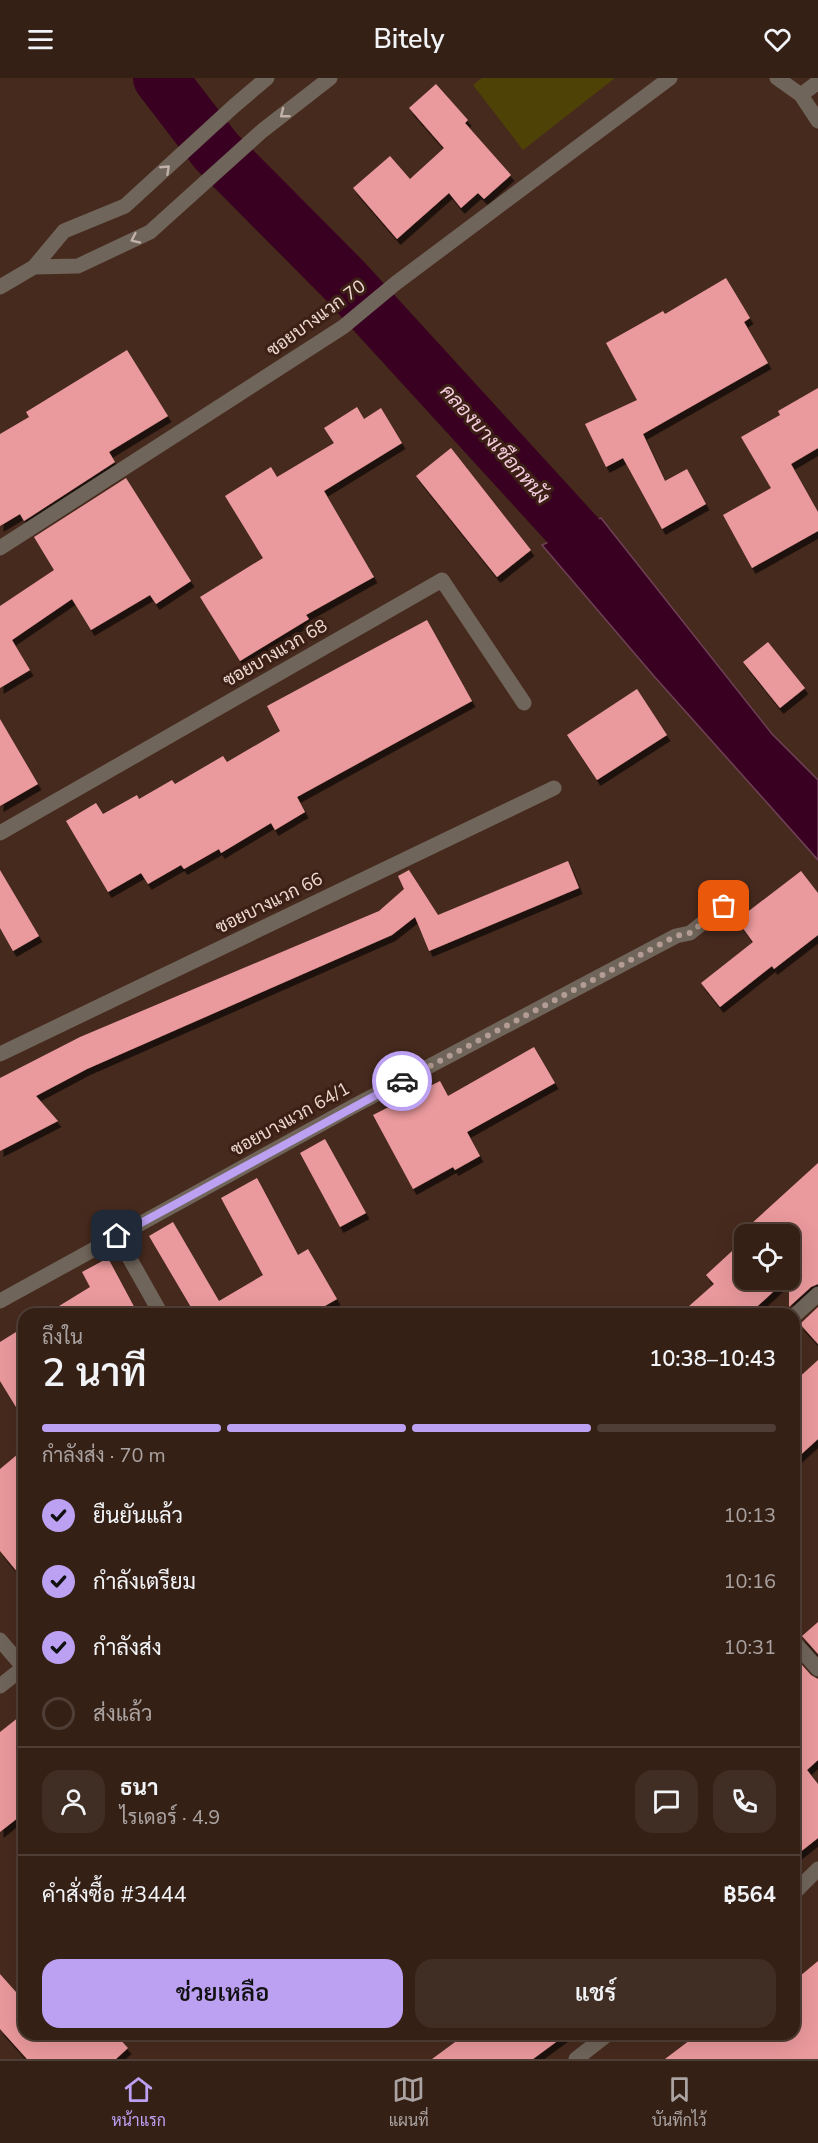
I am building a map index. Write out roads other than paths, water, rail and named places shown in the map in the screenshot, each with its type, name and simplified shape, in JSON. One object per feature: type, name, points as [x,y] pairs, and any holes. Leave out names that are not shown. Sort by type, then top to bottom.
[{"type":"street","points":[[0,287],[34,267],[64,231],[125,207],[267,78]]},
{"type":"street","points":[[34,267],[78,266],[150,232],[262,131],[330,78]]},
{"type":"street","name":"ซอยบางแวก 70","points":[[0,548],[343,327],[396,283],[670,78]]},
{"type":"street","points":[[777,78],[801,95],[818,121]]},
{"type":"street","points":[[801,95],[818,82]]},
{"type":"street","name":"ซอยบางแวก 68","points":[[0,833],[442,580],[524,703]]},
{"type":"street","name":"ซอยบางแวก 66","points":[[0,1054],[554,788]]},
{"type":"street","name":"ซอยบางแวก 64/1","points":[[0,1301],[354,1106],[676,936],[690,933],[724,906]]},
{"type":"street","points":[[117,1236],[158,1308]]},
{"type":"street","points":[[800,1310],[818,1294]]},
{"type":"street","points":[[0,1640],[18,1660]]},
{"type":"street","points":[[800,1649],[818,1669]]},
{"type":"street","points":[[0,1686],[18,1672]]},
{"type":"street","points":[[800,1887],[818,1869]]},
{"type":"street","points":[[576,2059],[600,2040]]},
{"type":"waterway","name":"คลองบางเชือกหนัง","points":[[160,78],[216,151],[345,281],[579,537],[620,588]]}]
